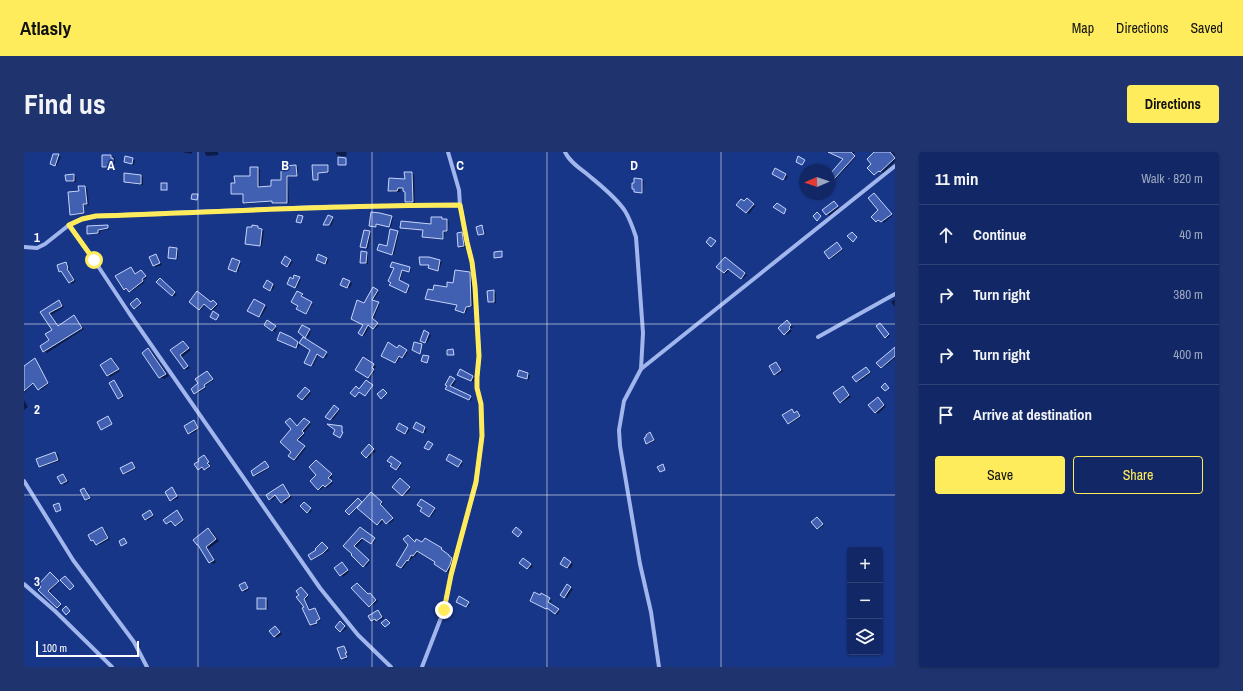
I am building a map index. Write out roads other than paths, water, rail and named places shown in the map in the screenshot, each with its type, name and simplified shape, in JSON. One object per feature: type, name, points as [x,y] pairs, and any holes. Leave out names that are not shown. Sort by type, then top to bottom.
[{"type":"street","points":[[422,667],[444,610],[453,568],[476,482],[482,436],[481,404],[477,388],[479,356],[475,287],[472,262],[460,205],[459,190],[448,152]]},
{"type":"street","points":[[565,152],[571,162],[602,188],[625,211],[636,237],[643,333],[641,369]]},
{"type":"street","points":[[659,667],[651,612],[640,564],[620,446],[619,430],[624,401],[641,369],[895,166]]},
{"type":"street","points":[[24,247],[37,248],[45,244],[69,225],[82,219],[96,216],[310,207],[460,205]]},
{"type":"street","points":[[69,225],[320,588],[358,635],[391,667]]},
{"type":"street","points":[[818,337],[895,294]]},
{"type":"street","points":[[24,481],[73,560],[134,642],[147,667]]},
{"type":"street","points":[[24,584],[55,611],[112,667]]}]
